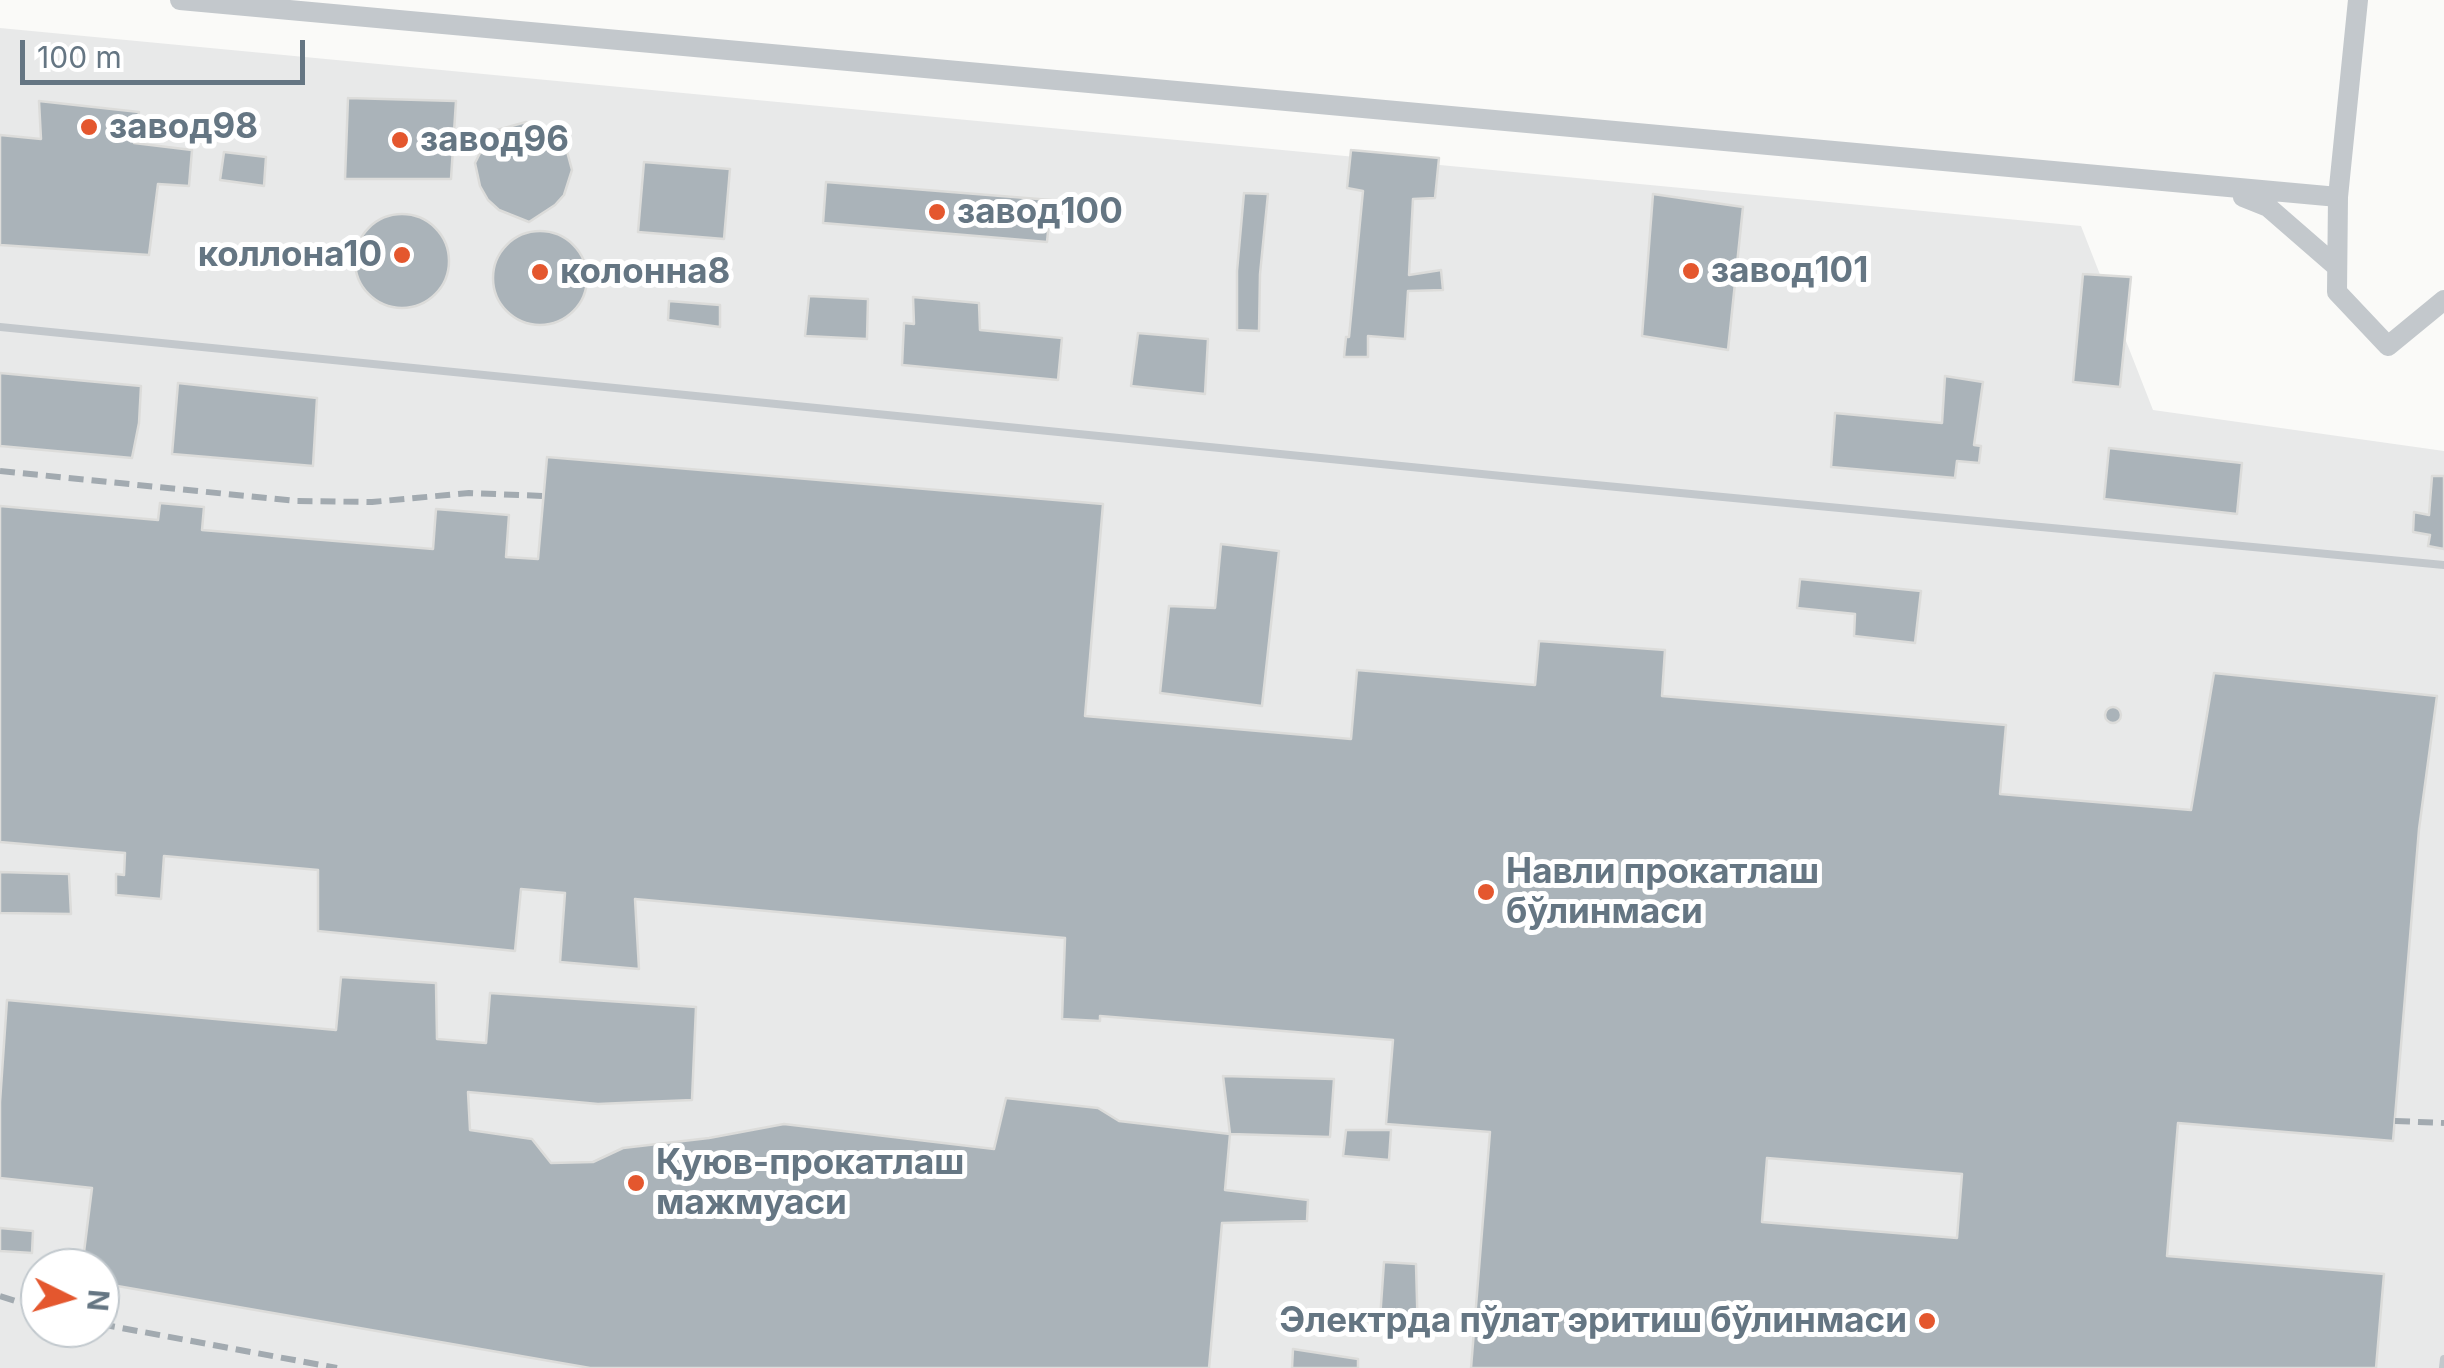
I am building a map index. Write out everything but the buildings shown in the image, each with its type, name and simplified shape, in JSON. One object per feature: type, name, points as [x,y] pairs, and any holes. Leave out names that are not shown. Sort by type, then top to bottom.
[{"type":"street","points":[[180,0],[2338,196]]},
{"type":"street","points":[[2358,0],[2338,196],[2337,292],[2388,346],[2444,300]]},
{"type":"street","points":[[2218,188],[2268,207],[2338,267]]},
{"type":"lane","points":[[0,327],[1512,477],[2444,564]]},
{"type":"lane","points":[[2443,1368],[2444,1359]]},
{"type":"shaded area","points":[[0,28],[2081,226],[2153,410],[2444,451],[2444,1368],[0,1368]]},
{"type":"railway","points":[[0,471],[296,501],[372,502],[469,493],[544,496]]},
{"type":"railway","points":[[2395,1121],[2444,1123]]},
{"type":"railway","points":[[0,1296],[20,1302]]},
{"type":"railway","points":[[120,1328],[337,1368]]},
{"type":"place","name":"завод98","points":[[89,127]]},
{"type":"place","name":"завод96","points":[[400,140]]},
{"type":"place","name":"завод100","points":[[937,212]]},
{"type":"place","name":"коллона10","points":[[402,255]]},
{"type":"place","name":"завод101","points":[[1691,271]]},
{"type":"place","name":"колонна8","points":[[540,272]]},
{"type":"place","name":"Навли прокатлаш бўлинмаси","points":[[1486,892]]},
{"type":"place","name":"Қуюв-прокатлаш мажмуаси","points":[[636,1183]]},
{"type":"place","name":"Электрда пўлат эритиш бўлинмаси","points":[[1927,1321]]}]
